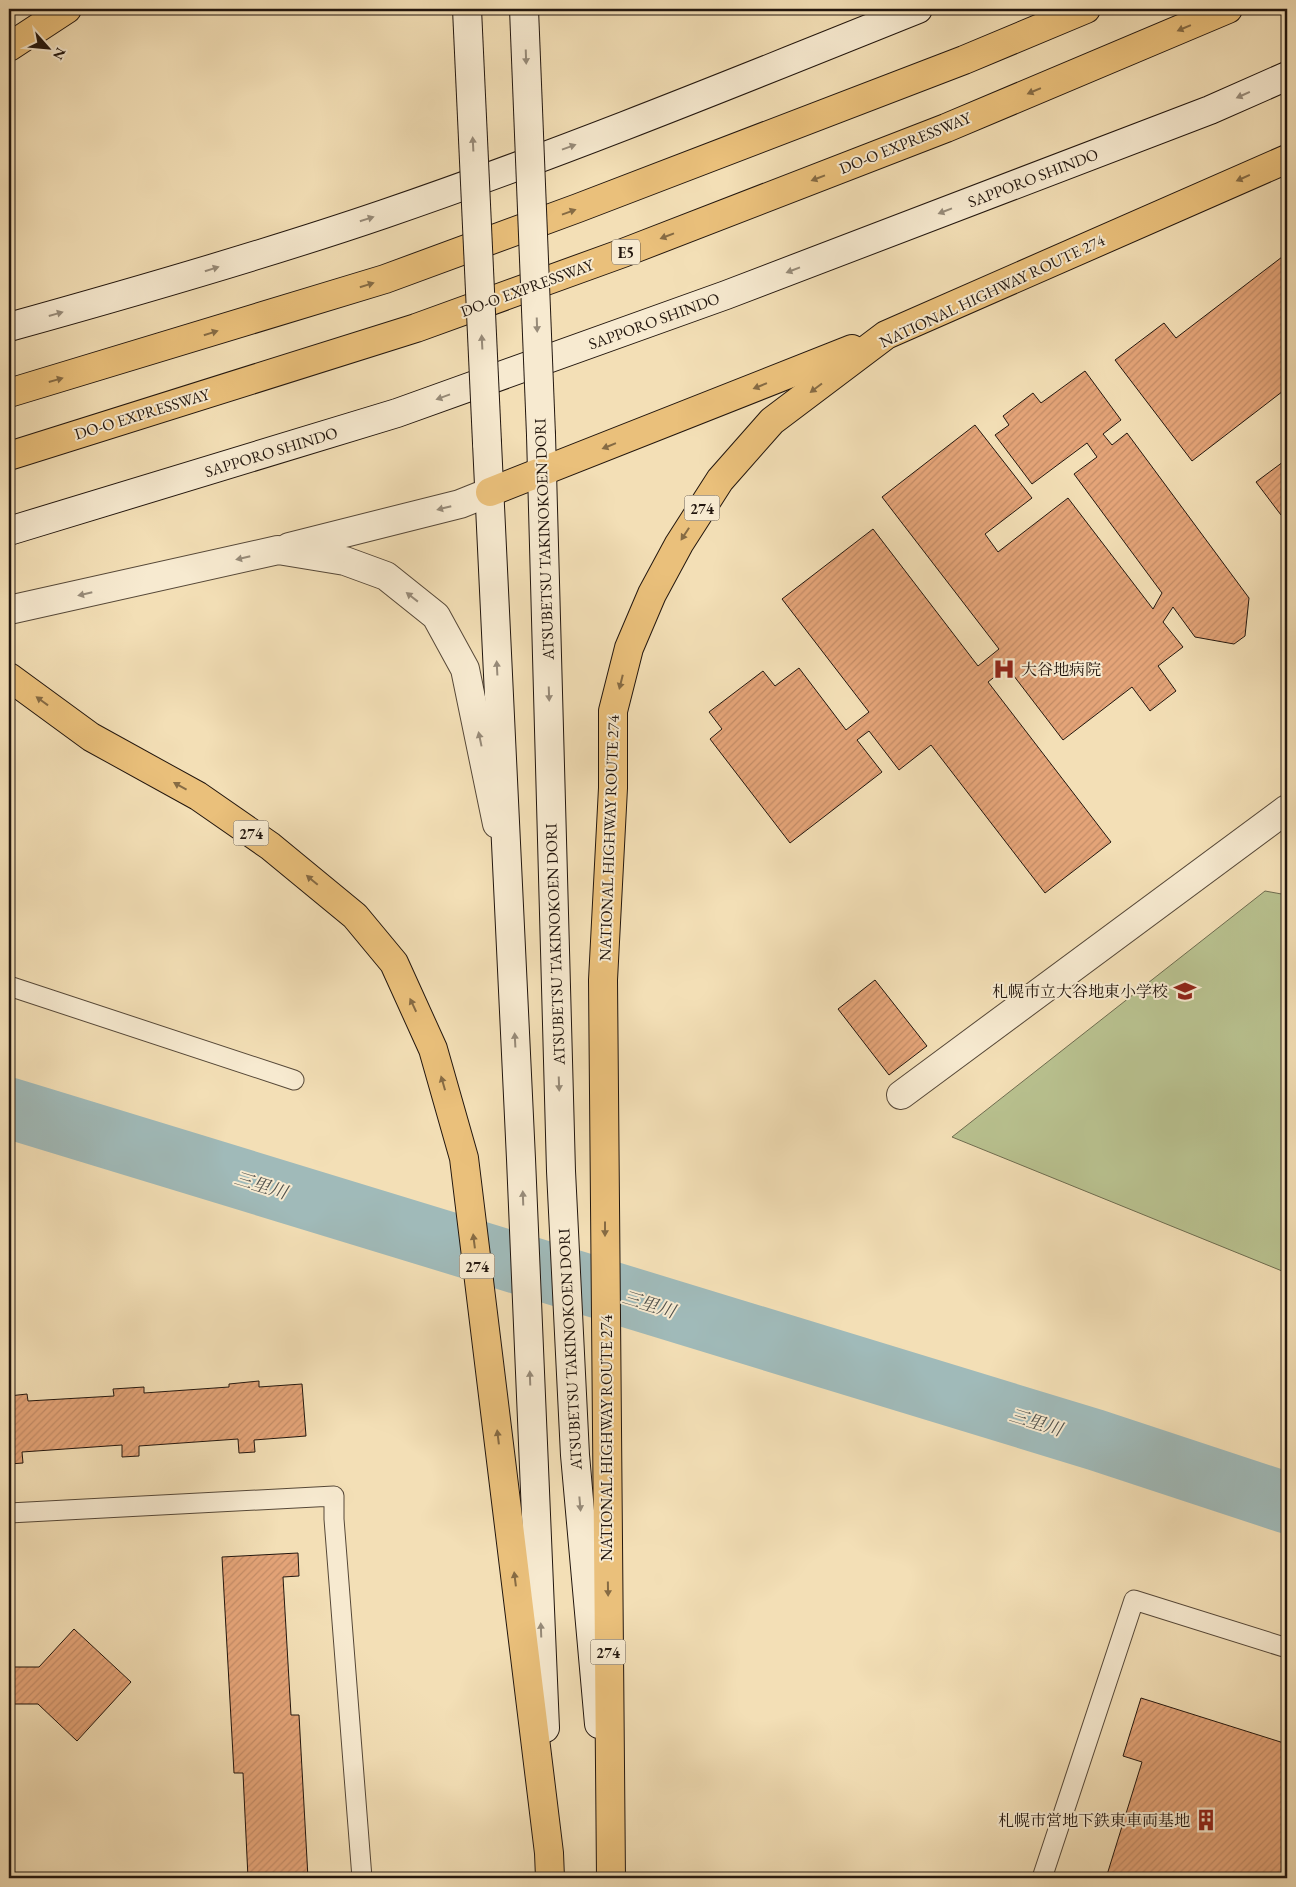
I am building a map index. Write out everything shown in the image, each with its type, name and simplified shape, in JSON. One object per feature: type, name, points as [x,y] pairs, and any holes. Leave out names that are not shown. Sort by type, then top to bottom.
[{"type":"highway","points":[[9,47],[67,9]]},
{"type":"highway","points":[[9,393],[385,280],[964,60],[1086,9]]},
{"type":"highway","name":"DO-O EXPRESSWAY","points":[[9,456],[416,328],[604,260],[946,128],[1228,9]]},
{"type":"highway","name":"NATIONAL HIGHWAY ROUTE 274","points":[[611,1865],[603,980],[613,788],[613,711],[629,648],[652,594],[678,544],[720,480],[772,421],[886,335],[1287,159]]},
{"type":"highway","points":[[490,492],[886,335]]},
{"type":"highway","name":"274","points":[[9,677],[90,737],[198,796],[270,846],[355,916],[394,963],[433,1049],[464,1158],[550,1866]]},
{"type":"street","points":[[467,9],[521,1159],[550,1866]]},
{"type":"street","name":"ATSUBETSU TAKINOKOEN DORI","points":[[524,9],[543,472],[561,1171],[575,1455],[611,1865]]},
{"type":"street","points":[[9,327],[162,284],[384,214],[613,131],[918,9]]},
{"type":"street","name":"SAPPORO SHINDO","points":[[9,531],[407,410],[726,296],[1210,110],[1287,76]]},
{"type":"street","points":[[9,610],[278,550],[460,504],[490,492]]},
{"type":"street","points":[[278,550],[345,561],[386,576],[436,616],[465,669],[507,872]]},
{"type":"street","points":[[901,1095],[1287,809]]},
{"type":"lane","points":[[9,986],[294,1080]]},
{"type":"lane","points":[[9,1513],[334,1496],[334,1519],[362,1878]]},
{"type":"lane","points":[[1042,1878],[1134,1600],[1287,1648]]},
{"type":"green space","name":"札幌市立大谷地東小学校","points":[[1265,891],[1287,895],[1287,1273],[952,1137]]},
{"type":"building","points":[[1282,257],[1287,264],[1287,388],[1192,461],[1115,360],[1164,323],[1176,338]]},
{"type":"building","points":[[1085,371],[1121,420],[1103,434],[1112,445],[1127,433],[1249,598],[1245,636],[1234,644],[1195,637],[1173,607],[1163,622],[1183,647],[1158,666],[1176,691],[1150,711],[1132,687],[1063,740],[1007,667],[988,682],[1111,842],[1045,893],[931,745],[899,770],[869,731],[857,740],[882,772],[790,843],[710,739],[722,729],[709,712],[763,671],[775,686],[799,668],[846,730],[869,712],[782,599],[873,529],[978,666],[999,649],[882,497],[975,425],[1032,498],[985,534],[998,552],[1068,498],[1153,609],[1162,593],[1074,474],[1097,457],[1087,443],[1032,484],[995,435],[1009,425],[1003,416],[1033,393],[1041,403]]},
{"type":"building","points":[[1287,459],[1287,510],[1281,515],[1256,482]]},
{"type":"building","points":[[875,980],[927,1046],[889,1075],[838,1009]]},
{"type":"building","points":[[259,1381],[259,1387],[302,1384],[306,1436],[254,1440],[255,1452],[239,1453],[238,1439],[139,1446],[139,1456],[122,1457],[122,1445],[22,1452],[23,1463],[9,1464],[9,1396],[27,1394],[28,1401],[114,1396],[113,1389],[144,1387],[144,1393],[229,1387],[229,1384]]},
{"type":"building","points":[[298,1553],[299,1576],[283,1577],[291,1715],[299,1715],[308,1878],[248,1878],[243,1773],[234,1773],[222,1557]]},
{"type":"building","points":[[74,1629],[131,1682],[77,1741],[38,1704],[9,1704],[9,1667],[39,1667]]},
{"type":"building","name":"札幌市営地下鉄東車両基地","points":[[1141,1698],[1287,1744],[1287,1878],[1106,1878],[1142,1762],[1123,1756]]},
{"type":"waterway","name":"三里川","points":[[9,1108],[1096,1440],[1287,1503]]},
{"type":"place","name":"大谷地病院","points":[[1004,669]]},
{"type":"place","name":"札幌市立大谷地東小学校","points":[[1185,991]]},
{"type":"place","name":"札幌市営地下鉄東車両基地","points":[[1206,1820]]}]
